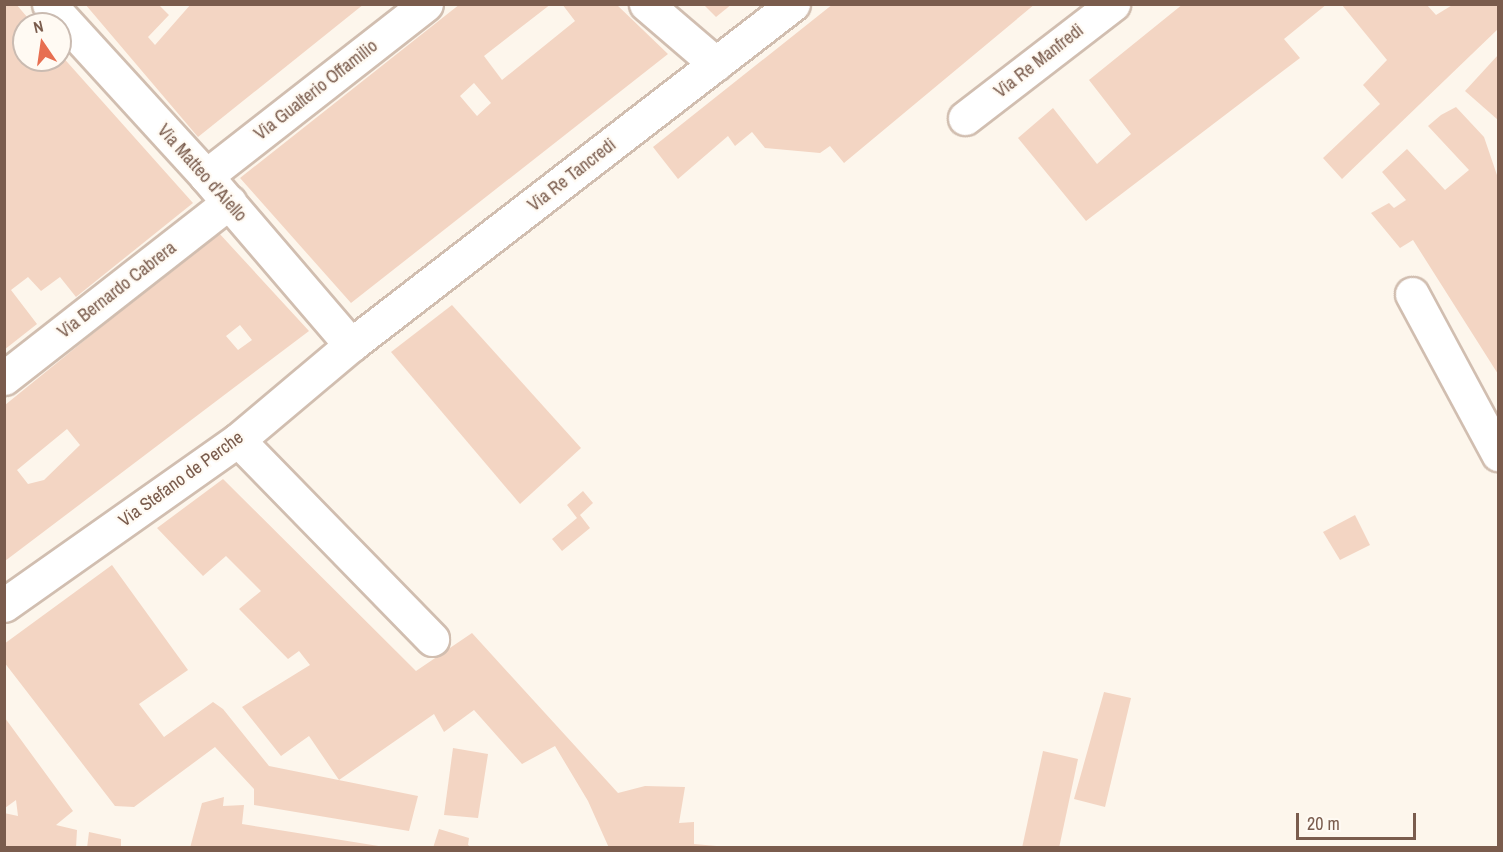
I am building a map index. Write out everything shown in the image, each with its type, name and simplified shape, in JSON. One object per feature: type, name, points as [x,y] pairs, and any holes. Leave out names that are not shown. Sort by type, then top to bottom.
[{"type":"street","name":"Via Matteo d'Aiello","points":[[49,4],[206,176],[351,345]]},
{"type":"street","name":"Via Gualterio Offamilio","points":[[206,176],[426,4]]},
{"type":"street","points":[[646,4],[716,64]]},
{"type":"street","name":"Via Re Tancredi","points":[[351,345],[793,4]]},
{"type":"street","name":"Via Re Manfredi","points":[[965,118],[1113,4]]},
{"type":"street","name":"Via Bernardo Cabrera","points":[[4,378],[229,202]]},
{"type":"street","points":[[1412,294],[1498,454]]},
{"type":"street","name":"Via Stefano de Perche","points":[[4,605],[238,440],[351,345]]},
{"type":"street","points":[[238,440],[432,639]]},
{"type":"building","points":[[7,4],[16,4],[23,12],[12,12],[12,72],[72,72],[72,67],[193,203],[76,297],[60,277],[41,291],[28,277],[11,290],[37,324],[4,350],[4,7]]},
{"type":"building","points":[[85,4],[158,4],[169,15],[148,37],[155,45],[191,4],[364,4],[198,137]]},
{"type":"building","points":[[460,4],[551,4],[484,56],[502,80],[575,21],[562,4],[616,4],[668,54],[351,303],[240,178]],"holes":[[[474,83],[491,103],[477,116],[460,96]]]},
{"type":"building","points":[[703,4],[732,4],[716,17]]},
{"type":"building","points":[[833,4],[1035,4],[844,163],[830,146],[820,153],[765,148],[752,132],[735,146],[728,136],[678,179],[653,147]]},
{"type":"building","points":[[1183,4],[1327,4],[1284,39],[1300,58],[1086,221],[1018,138],[1053,108],[1097,164],[1131,134],[1089,80]]},
{"type":"building","points":[[1454,4],[1498,4],[1498,29],[1342,179],[1323,158],[1380,104],[1363,85],[1387,60],[1342,5],[1427,5],[1436,15]]},
{"type":"building","points":[[1498,55],[1498,120],[1465,91]]},
{"type":"building","points":[[1456,107],[1484,137],[1498,178],[1498,374],[1413,240],[1400,248],[1371,213],[1389,203],[1394,208],[1406,200],[1382,172],[1407,149],[1445,190],[1469,170],[1428,126],[1441,115]]},
{"type":"building","points":[[218,232],[309,331],[5,561],[5,405]],"holes":[[[240,325],[252,340],[238,350],[226,336]],[[67,429],[80,445],[44,480],[28,484],[17,470]]]},
{"type":"building","points":[[452,305],[581,448],[520,504],[391,352]]},
{"type":"building","points":[[223,479],[416,671],[472,633],[618,793],[645,786],[685,787],[679,823],[694,822],[694,844],[739,848],[609,848],[588,801],[555,746],[522,764],[474,710],[444,732],[434,714],[339,780],[309,736],[281,756],[242,707],[310,665],[299,651],[288,659],[239,609],[261,591],[226,556],[203,576],[157,528]]},
{"type":"building","points":[[583,491],[593,503],[580,515],[590,528],[562,551],[552,539],[577,518],[567,505]]},
{"type":"building","points":[[1355,515],[1370,545],[1340,560],[1323,532]]},
{"type":"building","points":[[112,565],[188,670],[139,704],[164,737],[213,702],[223,709],[269,766],[418,796],[409,831],[254,805],[254,789],[215,747],[134,807],[115,806],[4,662],[4,644]]},
{"type":"building","points":[[1104,692],[1131,698],[1105,807],[1074,799]]},
{"type":"building","points":[[5,718],[73,811],[56,825],[77,830],[76,848],[4,848],[4,813],[18,816],[16,800],[5,808]]},
{"type":"building","points":[[453,748],[488,754],[478,818],[444,815]]},
{"type":"building","points":[[1043,751],[1078,759],[1059,848],[1022,848]]},
{"type":"building","points":[[224,797],[223,806],[244,805],[242,824],[391,848],[190,848],[202,803]]},
{"type":"building","points":[[439,829],[469,838],[468,845],[473,848],[433,848]]},
{"type":"building","points":[[89,832],[121,839],[121,848],[87,848]]}]
